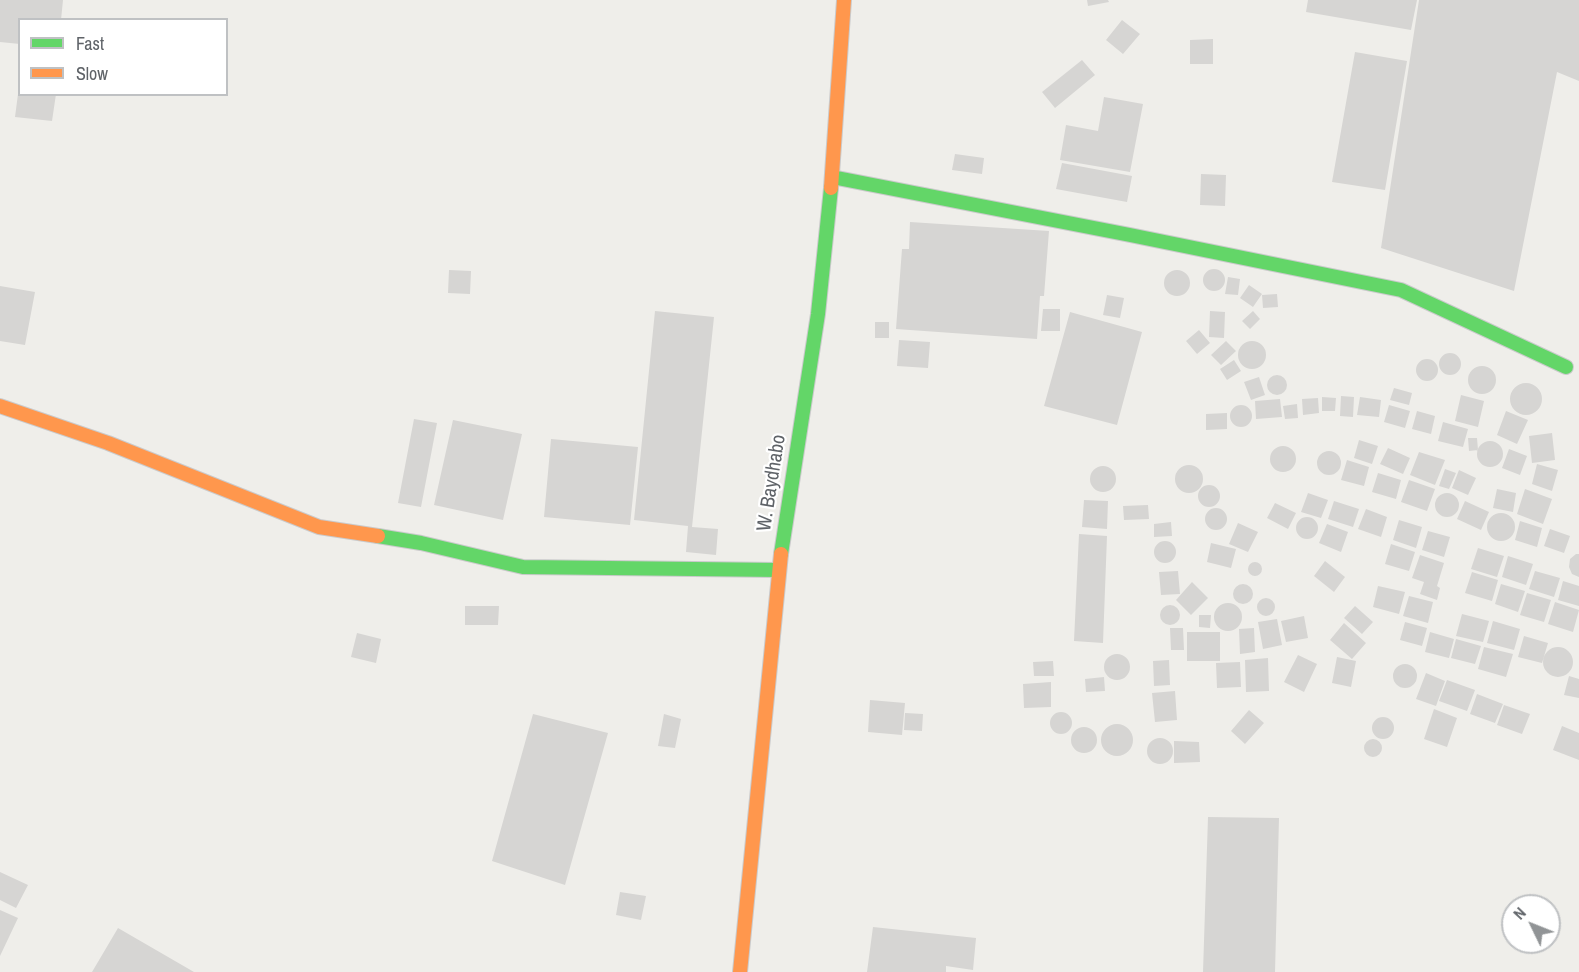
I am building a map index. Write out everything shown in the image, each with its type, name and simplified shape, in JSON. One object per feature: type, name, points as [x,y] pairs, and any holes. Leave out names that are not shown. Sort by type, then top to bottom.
[{"type":"street","name":"W. Baydhabo","points":[[741,972],[779,570],[818,314],[832,177],[844,0]]},
{"type":"street","points":[[832,177],[1401,290],[1566,368]]},
{"type":"street","points":[[0,406],[108,443],[319,527],[421,543],[523,567],[779,570]]},
{"type":"building","points":[[0,0],[63,0],[61,18],[18,18],[18,44],[0,42]]},
{"type":"building","points":[[1087,0],[1108,0],[1109,2],[1088,6]]},
{"type":"building","points":[[1308,0],[1417,0],[1411,30],[1306,12]]},
{"type":"building","points":[[1419,0],[1579,0],[1579,81],[1557,72],[1514,291],[1381,248]]},
{"type":"building","points":[[1122,20],[1140,34],[1123,54],[1106,40]]},
{"type":"building","points":[[1213,39],[1213,64],[1190,64],[1190,40]]},
{"type":"building","points":[[1355,52],[1407,61],[1385,190],[1332,182]]},
{"type":"building","points":[[1082,60],[1095,75],[1055,108],[1042,92]]},
{"type":"building","points":[[18,94],[18,96],[56,96],[52,121],[15,117]]},
{"type":"building","points":[[1104,97],[1143,104],[1130,172],[1060,160],[1066,125],[1098,131]]},
{"type":"building","points":[[955,154],[984,158],[982,174],[952,170]]},
{"type":"building","points":[[1062,163],[1132,176],[1127,202],[1056,189]]},
{"type":"building","points":[[1201,174],[1226,175],[1225,206],[1200,205]]},
{"type":"building","points":[[910,222],[1049,231],[1044,296],[1040,296],[1037,339],[896,329],[902,249],[909,249]]},
{"type":"building","points":[[1214,269],[1222,272],[1225,280],[1222,288],[1214,291],[1206,288],[1203,280],[1206,272]]},
{"type":"building","points":[[449,270],[471,271],[470,294],[448,293]]},
{"type":"building","points":[[1177,270],[1186,274],[1190,283],[1186,292],[1177,296],[1168,292],[1164,283],[1168,274]]},
{"type":"building","points":[[1228,277],[1240,279],[1238,295],[1225,294]]},
{"type":"building","points":[[1249,285],[1262,294],[1253,307],[1240,298]]},
{"type":"building","points":[[0,286],[35,292],[25,345],[0,341]]},
{"type":"building","points":[[1277,294],[1278,307],[1263,308],[1262,295]]},
{"type":"building","points":[[1107,295],[1124,298],[1120,318],[1103,315]]},
{"type":"building","points":[[1043,309],[1060,309],[1060,331],[1041,331]]},
{"type":"building","points":[[655,311],[714,317],[692,527],[718,529],[716,555],[686,552],[688,526],[634,520]]},
{"type":"building","points":[[1210,311],[1225,312],[1224,338],[1209,337]]},
{"type":"building","points":[[1253,311],[1260,319],[1250,329],[1242,321]]},
{"type":"building","points":[[1070,312],[1142,332],[1117,425],[1044,406]]},
{"type":"building","points":[[875,322],[889,322],[889,338],[875,338]]},
{"type":"building","points":[[1199,330],[1210,343],[1197,354],[1186,341]]},
{"type":"building","points":[[899,340],[930,342],[928,368],[897,366]]},
{"type":"building","points":[[1226,341],[1236,351],[1221,365],[1211,355]]},
{"type":"building","points":[[1252,341],[1262,345],[1266,355],[1262,365],[1252,369],[1242,365],[1238,355],[1242,345]]},
{"type":"building","points":[[1450,353],[1458,356],[1461,364],[1458,372],[1450,375],[1442,372],[1439,364],[1442,356]]},
{"type":"building","points":[[1427,359],[1435,362],[1438,370],[1435,378],[1427,381],[1419,378],[1416,370],[1419,362]]},
{"type":"building","points":[[1234,360],[1241,371],[1227,380],[1220,369]]},
{"type":"building","points":[[1482,366],[1492,370],[1496,380],[1492,390],[1482,394],[1472,390],[1468,380],[1472,370]]},
{"type":"building","points":[[1277,375],[1284,378],[1287,385],[1284,392],[1277,395],[1270,392],[1267,385],[1270,378]]},
{"type":"building","points":[[1259,377],[1265,395],[1251,400],[1244,382]]},
{"type":"building","points":[[1526,383],[1537,388],[1542,399],[1537,410],[1526,415],[1515,410],[1510,399],[1515,388]]},
{"type":"building","points":[[1394,388],[1412,393],[1409,405],[1390,400]]},
{"type":"building","points":[[1461,395],[1484,401],[1478,427],[1455,421]]},
{"type":"building","points":[[1341,396],[1354,397],[1353,417],[1340,416]]},
{"type":"building","points":[[1322,397],[1336,398],[1335,411],[1322,411]]},
{"type":"building","points":[[1360,397],[1381,400],[1379,417],[1357,415]]},
{"type":"building","points":[[1318,398],[1319,413],[1303,415],[1302,399]]},
{"type":"building","points":[[1280,399],[1282,417],[1256,419],[1255,401]]},
{"type":"building","points":[[1297,404],[1298,418],[1285,419],[1283,406]]},
{"type":"building","points":[[1241,405],[1249,408],[1252,416],[1249,424],[1241,427],[1233,424],[1230,416],[1233,408]]},
{"type":"building","points":[[1389,405],[1410,411],[1405,428],[1384,422]]},
{"type":"building","points":[[1417,411],[1435,416],[1431,434],[1412,429]]},
{"type":"building","points":[[1506,411],[1528,420],[1517,444],[1497,435]]},
{"type":"building","points":[[1227,413],[1227,429],[1206,430],[1206,414]]},
{"type":"building","points":[[414,419],[437,423],[421,507],[398,503]]},
{"type":"building","points":[[453,420],[522,434],[503,520],[434,505]]},
{"type":"building","points":[[1443,422],[1468,429],[1463,447],[1438,441]]},
{"type":"building","points":[[1552,433],[1555,460],[1532,463],[1529,436]]},
{"type":"building","points":[[1468,438],[1477,438],[1478,450],[1469,451]]},
{"type":"building","points":[[551,439],[638,447],[630,525],[544,517]]},
{"type":"building","points":[[1359,440],[1378,446],[1372,464],[1354,458]]},
{"type":"building","points":[[1490,441],[1499,445],[1503,454],[1499,463],[1490,467],[1481,463],[1477,454],[1481,445]]},
{"type":"building","points":[[1283,446],[1292,450],[1296,459],[1292,468],[1283,472],[1274,468],[1270,459],[1274,450]]},
{"type":"building","points":[[1388,448],[1410,458],[1403,474],[1380,464]]},
{"type":"building","points":[[1509,449],[1527,456],[1520,475],[1502,468]]},
{"type":"building","points":[[1329,451],[1338,454],[1341,463],[1338,472],[1329,475],[1320,472],[1317,463],[1320,454]]},
{"type":"building","points":[[1419,452],[1445,460],[1435,485],[1410,475]]},
{"type":"building","points":[[1347,460],[1369,467],[1364,486],[1341,480]]},
{"type":"building","points":[[1537,464],[1558,470],[1552,491],[1532,484]]},
{"type":"building","points":[[1189,465],[1199,469],[1203,479],[1199,489],[1189,493],[1179,489],[1175,479],[1179,469]]},
{"type":"building","points":[[1103,466],[1112,470],[1116,479],[1112,488],[1103,492],[1094,488],[1090,479],[1094,470]]},
{"type":"building","points":[[1445,469],[1456,473],[1449,489],[1439,486]]},
{"type":"building","points":[[1459,470],[1476,478],[1468,495],[1452,488]]},
{"type":"building","points":[[1378,473],[1401,480],[1396,499],[1372,492]]},
{"type":"building","points":[[1409,480],[1435,489],[1427,511],[1401,502]]},
{"type":"building","points":[[1209,485],[1217,488],[1220,496],[1217,504],[1209,507],[1201,504],[1198,496],[1201,488]]},
{"type":"building","points":[[1497,489],[1516,493],[1513,512],[1493,508]]},
{"type":"building","points":[[1525,489],[1552,499],[1543,524],[1517,514]]},
{"type":"building","points":[[1308,493],[1328,500],[1321,518],[1301,512]]},
{"type":"building","points":[[1447,493],[1456,496],[1459,505],[1456,514],[1447,517],[1438,514],[1435,505],[1438,496]]},
{"type":"building","points":[[1084,500],[1108,501],[1107,529],[1082,527]]},
{"type":"building","points":[[1334,501],[1359,509],[1353,527],[1328,519]]},
{"type":"building","points":[[1465,501],[1489,512],[1481,530],[1457,519]]},
{"type":"building","points":[[1275,503],[1296,513],[1288,529],[1267,518]]},
{"type":"building","points":[[1148,505],[1149,519],[1124,520],[1123,506]]},
{"type":"building","points":[[1212,508],[1220,508],[1227,515],[1227,523],[1220,530],[1212,530],[1205,523],[1205,515]]},
{"type":"building","points":[[1366,509],[1387,517],[1381,537],[1358,529]]},
{"type":"building","points":[[1501,513],[1511,517],[1515,527],[1511,537],[1501,541],[1491,537],[1487,527],[1491,517]]},
{"type":"building","points":[[1307,517],[1315,520],[1318,528],[1315,536],[1307,539],[1299,536],[1296,528],[1299,520]]},
{"type":"building","points":[[1399,520],[1422,527],[1416,548],[1393,540]]},
{"type":"building","points":[[1520,521],[1542,528],[1537,547],[1515,540]]},
{"type":"building","points":[[1171,522],[1172,536],[1154,537],[1154,524]]},
{"type":"building","points":[[1238,523],[1258,532],[1248,552],[1229,544]]},
{"type":"building","points":[[1327,524],[1348,532],[1341,552],[1319,543]]},
{"type":"building","points":[[1550,529],[1570,536],[1564,553],[1544,546]]},
{"type":"building","points":[[1428,531],[1450,537],[1444,557],[1422,550]]},
{"type":"building","points":[[1079,534],[1107,536],[1103,643],[1074,641]]},
{"type":"building","points":[[1161,541],[1169,541],[1176,548],[1176,556],[1169,563],[1161,563],[1154,556],[1154,548]]},
{"type":"building","points":[[1211,543],[1236,549],[1231,568],[1207,562]]},
{"type":"building","points":[[1391,544],[1415,552],[1409,571],[1385,564]]},
{"type":"building","points":[[1478,548],[1504,556],[1497,577],[1471,569]]},
{"type":"building","points":[[1579,554],[1579,577],[1572,574],[1569,567],[1570,559]]},
{"type":"building","points":[[1420,555],[1444,563],[1437,586],[1440,588],[1437,600],[1420,594],[1424,582],[1412,578]]},
{"type":"building","points":[[1508,556],[1533,564],[1526,585],[1502,577]]},
{"type":"building","points":[[1325,561],[1345,577],[1334,592],[1314,576]]},
{"type":"building","points":[[1252,562],[1258,562],[1262,569],[1258,576],[1252,576],[1248,572],[1248,566]]},
{"type":"building","points":[[1178,571],[1180,594],[1161,595],[1159,572]]},
{"type":"building","points":[[1535,571],[1560,578],[1554,597],[1529,589]]},
{"type":"building","points":[[1472,572],[1498,580],[1492,601],[1465,593]]},
{"type":"building","points":[[1563,581],[1579,586],[1579,606],[1558,600]]},
{"type":"building","points":[[1192,582],[1208,598],[1191,615],[1176,600]]},
{"type":"building","points":[[1243,584],[1250,587],[1253,594],[1250,601],[1243,604],[1236,601],[1233,594],[1236,587]]},
{"type":"building","points":[[1501,584],[1525,591],[1518,612],[1495,604]]},
{"type":"building","points":[[1378,586],[1405,592],[1399,614],[1373,607]]},
{"type":"building","points":[[1527,593],[1551,600],[1544,622],[1520,615]]},
{"type":"building","points":[[1409,596],[1433,602],[1428,623],[1403,616]]},
{"type":"building","points":[[1262,598],[1270,598],[1275,603],[1273,614],[1262,616],[1257,611],[1257,603]]},
{"type":"building","points":[[1555,602],[1579,610],[1573,632],[1548,624]]},
{"type":"building","points":[[1228,603],[1238,607],[1242,617],[1238,627],[1228,631],[1218,627],[1214,617],[1218,607]]},
{"type":"building","points":[[1170,605],[1177,608],[1180,615],[1177,622],[1170,625],[1163,622],[1160,615],[1163,608]]},
{"type":"building","points":[[465,606],[499,606],[498,625],[465,625]]},
{"type":"building","points":[[1355,606],[1373,622],[1362,634],[1344,618]]},
{"type":"building","points":[[1462,614],[1489,621],[1483,642],[1456,636]]},
{"type":"building","points":[[1199,615],[1211,615],[1210,628],[1199,627]]},
{"type":"building","points":[[1304,616],[1308,638],[1286,642],[1281,621]]},
{"type":"building","points":[[1277,619],[1282,645],[1263,649],[1258,622]]},
{"type":"building","points":[[1493,621],[1520,629],[1514,650],[1487,643]]},
{"type":"building","points":[[1405,622],[1427,628],[1422,646],[1400,640]]},
{"type":"building","points":[[1344,623],[1366,643],[1352,659],[1330,640]]},
{"type":"building","points":[[1170,628],[1183,628],[1184,650],[1171,650]]},
{"type":"building","points":[[1254,628],[1255,652],[1240,654],[1239,629]]},
{"type":"building","points":[[1187,632],[1220,632],[1220,661],[1187,661]]},
{"type":"building","points":[[1430,632],[1454,639],[1449,658],[1425,652]]},
{"type":"building","points":[[357,633],[381,639],[376,663],[351,657]]},
{"type":"building","points":[[1524,636],[1548,643],[1542,663],[1518,657]]},
{"type":"building","points":[[1456,639],[1481,646],[1475,664],[1451,658]]},
{"type":"building","points":[[1484,647],[1513,654],[1506,677],[1478,669]]},
{"type":"building","points":[[1558,647],[1568,652],[1573,662],[1568,672],[1558,677],[1548,672],[1543,662],[1548,652]]},
{"type":"building","points":[[1117,654],[1126,658],[1130,667],[1126,676],[1117,680],[1108,676],[1104,667],[1108,658]]},
{"type":"building","points":[[1298,655],[1317,664],[1304,692],[1284,682]]},
{"type":"building","points":[[1337,657],[1356,661],[1351,687],[1332,683]]},
{"type":"building","points":[[1268,658],[1269,691],[1246,692],[1245,660]]},
{"type":"building","points":[[1169,660],[1170,685],[1154,686],[1153,661]]},
{"type":"building","points":[[1053,661],[1054,676],[1034,676],[1033,662]]},
{"type":"building","points":[[1240,662],[1241,687],[1217,688],[1216,663]]},
{"type":"building","points":[[1405,664],[1413,668],[1417,676],[1413,684],[1405,688],[1397,684],[1393,676],[1397,668]]},
{"type":"building","points":[[1426,673],[1445,681],[1436,706],[1416,699]]},
{"type":"building","points":[[1569,676],[1579,679],[1579,698],[1564,695]]},
{"type":"building","points":[[1104,677],[1105,691],[1086,692],[1085,679]]},
{"type":"building","points":[[1447,680],[1475,690],[1467,711],[1439,701]]},
{"type":"building","points":[[1051,682],[1051,707],[1024,708],[1023,684]]},
{"type":"building","points":[[1175,691],[1177,720],[1155,722],[1152,693]]},
{"type":"building","points":[[1477,694],[1503,704],[1495,723],[1470,714]]},
{"type":"building","points":[[870,700],[905,703],[902,735],[868,732]]},
{"type":"building","points":[[1504,705],[1530,714],[1522,734],[1497,725]]},
{"type":"building","points":[[1434,709],[1457,718],[1447,747],[1424,739]]},
{"type":"building","points":[[1249,710],[1264,723],[1245,744],[1231,731]]},
{"type":"building","points":[[1061,712],[1069,715],[1072,723],[1069,731],[1061,734],[1053,731],[1050,723],[1053,715]]},
{"type":"building","points":[[905,713],[923,714],[922,731],[904,730]]},
{"type":"building","points":[[533,714],[608,733],[565,885],[492,861]]},
{"type":"building","points":[[664,714],[681,719],[675,748],[658,746]]},
{"type":"building","points":[[1383,717],[1391,720],[1394,728],[1391,736],[1383,739],[1375,736],[1372,728],[1375,720]]},
{"type":"building","points":[[1117,724],[1128,729],[1133,740],[1128,751],[1117,756],[1106,751],[1101,740],[1106,729]]},
{"type":"building","points":[[1562,726],[1579,733],[1579,760],[1553,750]]},
{"type":"building","points":[[1084,727],[1093,731],[1097,740],[1093,749],[1084,753],[1075,749],[1071,740],[1075,731]]},
{"type":"building","points":[[1160,738],[1169,742],[1173,751],[1169,760],[1160,764],[1151,760],[1147,751],[1151,742]]},
{"type":"building","points":[[1373,739],[1379,742],[1382,748],[1379,754],[1373,757],[1367,754],[1364,748],[1367,742]]},
{"type":"building","points":[[1174,741],[1199,742],[1200,762],[1174,763]]},
{"type":"building","points":[[1208,817],[1279,818],[1275,972],[1203,972]]},
{"type":"building","points":[[0,872],[28,885],[16,908],[0,900]]},
{"type":"building","points":[[620,892],[646,896],[641,920],[616,915]]},
{"type":"building","points":[[0,910],[18,918],[0,956]]},
{"type":"building","points":[[873,927],[976,938],[973,970],[946,966],[946,972],[867,972]]},
{"type":"building","points":[[118,928],[194,972],[92,972]]},
{"type":"traffic: fast","points":[[832,177],[1401,290],[1566,367]]},
{"type":"traffic: fast","points":[[781,554],[818,314],[831,188]]},
{"type":"traffic: fast","points":[[378,536],[421,543],[523,567],[779,570]]},
{"type":"traffic: slow","points":[[831,188],[844,0]]},
{"type":"traffic: slow","points":[[0,406],[108,443],[319,527],[378,536]]},
{"type":"traffic: slow","points":[[740,972],[781,554]]}]
